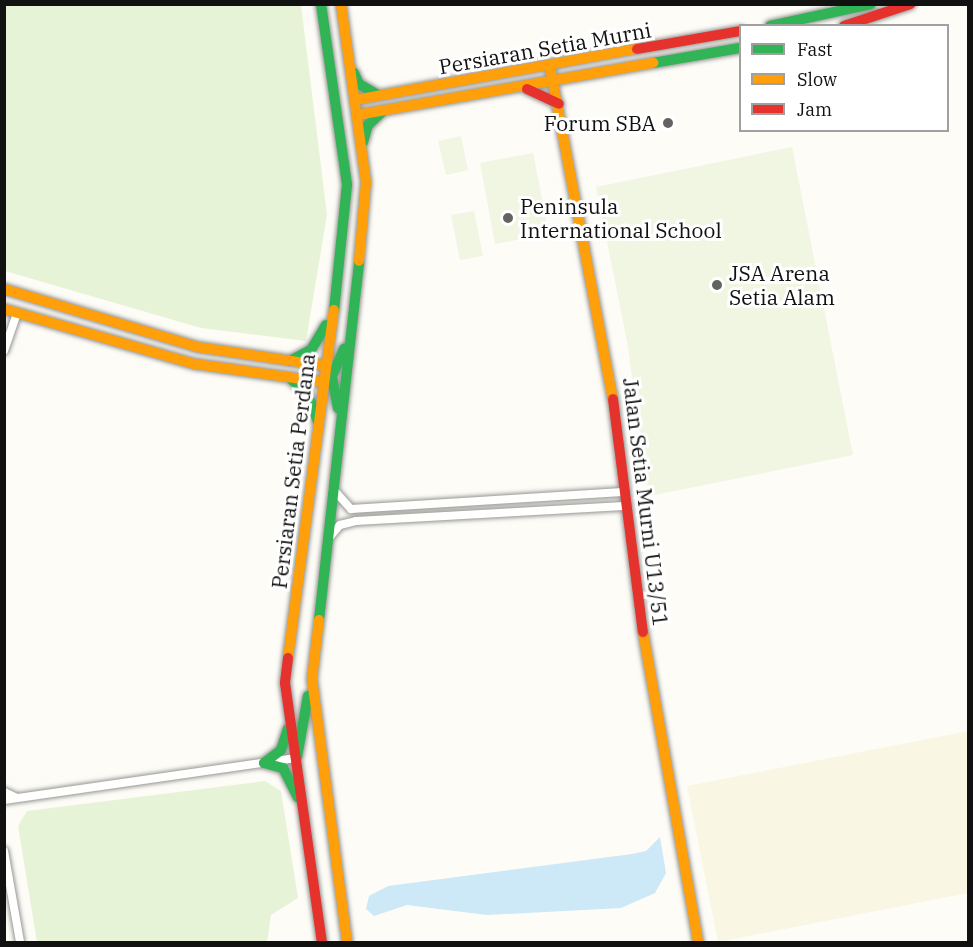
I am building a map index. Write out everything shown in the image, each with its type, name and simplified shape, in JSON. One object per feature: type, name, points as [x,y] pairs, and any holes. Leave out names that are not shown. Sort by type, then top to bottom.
[{"type":"street","name":"Persiaran Setia Perdana","points":[[321,4],[341,142],[346,219],[325,366],[328,379],[285,683],[322,942]]},
{"type":"street","name":"Persiaran Setia Perdana","points":[[341,4],[362,149],[364,219],[340,415],[312,685],[347,942]]},
{"type":"street","points":[[779,24],[871,4]]},
{"type":"street","points":[[850,24],[910,4]]},
{"type":"street","name":"Persiaran Setia Murni","points":[[355,100],[739,32]]},
{"type":"street","name":"Persiaran Setia Murni","points":[[357,115],[554,84],[739,48]]},
{"type":"street","points":[[348,56],[358,84],[380,96]]},
{"type":"street","name":"Jalan Setia Murni U13/51","points":[[550,67],[608,350],[624,506],[698,942]]},
{"type":"street","points":[[523,89],[559,104],[564,91],[580,79]]},
{"type":"street","points":[[332,80],[346,109],[341,142]]},
{"type":"street","points":[[346,109],[355,100]]},
{"type":"street","points":[[346,109],[357,115]]},
{"type":"street","points":[[362,149],[368,125],[383,111]]},
{"type":"street","points":[[6,289],[197,347],[325,366]]},
{"type":"street","points":[[6,289],[17,314]]},
{"type":"street","points":[[4,351],[17,314],[40,301]]},
{"type":"street","points":[[290,362],[316,344],[332,308]]},
{"type":"street","points":[[4,309],[195,364],[289,378],[328,379]]},
{"type":"street","points":[[340,415],[328,379],[349,338]]},
{"type":"street","points":[[289,378],[307,393],[321,430]]},
{"type":"street","points":[[332,488],[351,509],[622,492]]},
{"type":"street","points":[[327,540],[340,525],[356,521],[624,506]]},
{"type":"street","points":[[4,800],[296,758],[312,685]]},
{"type":"street","points":[[264,764],[286,740],[289,709]]},
{"type":"street","points":[[264,764],[287,772],[303,808]]},
{"type":"street","points":[[4,792],[18,798]]},
{"type":"street","points":[[4,807],[18,798]]},
{"type":"street","points":[[4,851],[20,942]]},
{"type":"shaded area","points":[[968,731],[968,893],[718,942],[687,786]]},
{"type":"green space","points":[[4,5],[301,5],[327,215],[306,341],[201,328],[5,271]]},
{"type":"green space","points":[[461,136],[468,170],[446,175],[438,141]]},
{"type":"green space","name":"JSA Arena Setia Alam","points":[[792,147],[853,455],[649,496],[627,341],[596,187]]},
{"type":"green space","points":[[533,153],[549,234],[495,244],[480,163]]},
{"type":"green space","points":[[474,211],[483,256],[460,260],[451,215]]},
{"type":"green space","points":[[265,781],[281,791],[298,898],[271,915],[267,942],[37,942],[18,826],[27,811]]},
{"type":"water","points":[[660,837],[666,873],[655,893],[621,908],[487,915],[407,905],[374,916],[366,909],[369,896],[388,886],[632,854],[646,851]]},
{"type":"traffic: fast","points":[[321,4],[347,185],[334,310]]},
{"type":"traffic: fast","points":[[779,24],[871,4]]},
{"type":"traffic: fast","points":[[653,63],[739,48]]},
{"type":"traffic: fast","points":[[354,73],[359,84],[378,95]]},
{"type":"traffic: fast","points":[[363,142],[368,125],[383,111]]},
{"type":"traffic: fast","points":[[319,620],[359,261]]},
{"type":"traffic: fast","points":[[290,361],[311,350],[326,325]]},
{"type":"traffic: fast","points":[[338,408],[332,376],[344,349]]},
{"type":"traffic: fast","points":[[292,380],[307,393],[319,424]]},
{"type":"traffic: fast","points":[[297,757],[308,696]]},
{"type":"traffic: fast","points":[[264,763],[281,750],[288,729]]},
{"type":"traffic: fast","points":[[264,763],[283,768],[298,797]]},
{"type":"traffic: slow","points":[[341,4],[366,182],[359,261]]},
{"type":"traffic: slow","points":[[355,100],[637,49]]},
{"type":"traffic: slow","points":[[357,115],[653,63]]},
{"type":"traffic: slow","points":[[550,67],[613,399]]},
{"type":"traffic: slow","points":[[4,289],[197,347],[325,366]]},
{"type":"traffic: slow","points":[[4,309],[195,364],[323,382]]},
{"type":"traffic: slow","points":[[288,658],[334,310]]},
{"type":"traffic: slow","points":[[319,620],[312,679],[347,942]]},
{"type":"traffic: slow","points":[[643,632],[698,942]]},
{"type":"traffic: jam","points":[[850,24],[910,4]]},
{"type":"traffic: jam","points":[[637,49],[739,31]]},
{"type":"traffic: jam","points":[[527,89],[559,104]]},
{"type":"traffic: jam","points":[[613,399],[643,632]]},
{"type":"traffic: jam","points":[[288,658],[285,683],[322,942]]},
{"type":"place","name":"Forum SBA","points":[[668,123]]},
{"type":"place","name":"Peninsula International School","points":[[508,218]]},
{"type":"place","name":"JSA Arena Setia Alam","points":[[717,285]]}]
